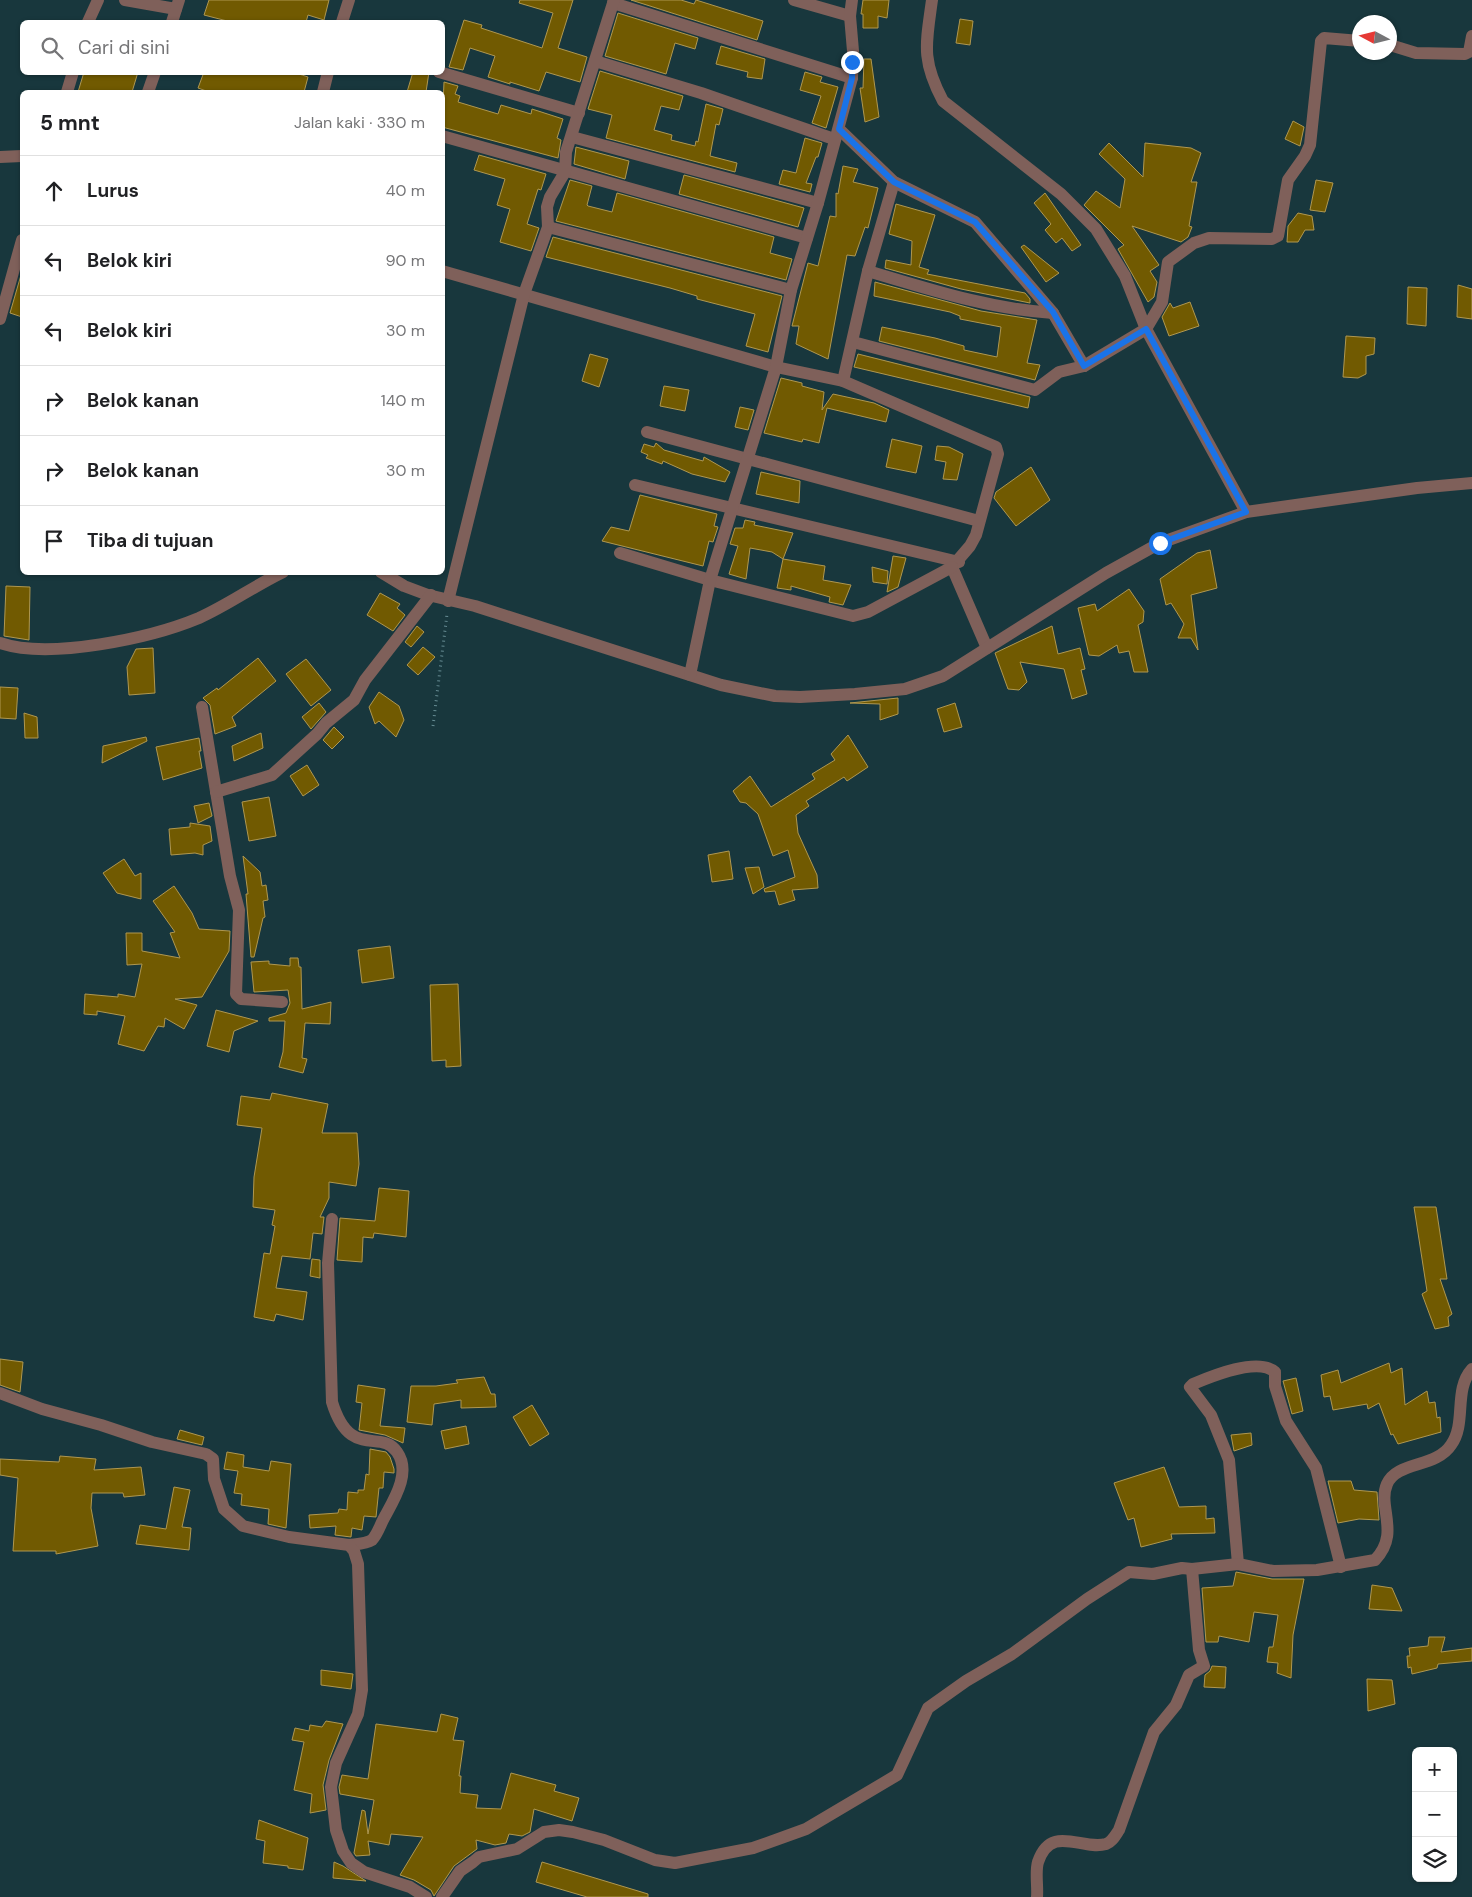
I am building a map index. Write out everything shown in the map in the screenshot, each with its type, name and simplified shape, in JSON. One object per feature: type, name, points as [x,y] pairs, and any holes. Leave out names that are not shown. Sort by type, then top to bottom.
[{"type":"street","points":[[89,20],[98,0]]},
{"type":"street","points":[[126,0],[178,4],[173,20]]},
{"type":"street","points":[[343,20],[349,0]]},
{"type":"street","points":[[794,0],[850,16]]},
{"type":"street","points":[[690,675],[710,580],[776,367],[791,290],[818,203],[852,78],[850,16],[852,0]]},
{"type":"street","points":[[932,0],[925,49],[934,84],[943,101],[1061,194],[1096,229],[1125,276],[1146,329],[1246,512]]},
{"type":"street","points":[[448,601],[524,294],[548,227],[547,207],[550,197],[565,172],[566,152],[613,2],[852,78]]},
{"type":"street","points":[[1397,47],[1416,53],[1465,54],[1469,52],[1472,36]]},
{"type":"street","points":[[853,342],[1035,390],[1059,372],[1084,366],[1146,329],[1162,302],[1166,267],[1172,259],[1194,243],[1209,238],[1272,239],[1278,236],[1288,180],[1306,156],[1310,144],[1321,41],[1324,38],[1352,40]]},
{"type":"street","points":[[595,61],[836,134],[894,182],[975,222],[1053,312],[1084,366]]},
{"type":"street","points":[[445,74],[578,113]]},
{"type":"street","points":[[68,90],[72,75]]},
{"type":"street","points":[[149,90],[154,75]]},
{"type":"street","points":[[324,90],[327,75]]},
{"type":"street","points":[[572,136],[818,203]]},
{"type":"street","points":[[445,137],[565,172],[807,238]]},
{"type":"street","points":[[0,157],[20,156]]},
{"type":"street","points":[[843,381],[868,271],[894,182]]},
{"type":"street","points":[[548,227],[791,290]]},
{"type":"street","points":[[0,319],[20,248]]},
{"type":"street","points":[[868,271],[942,293],[1017,310],[1053,312]]},
{"type":"street","points":[[445,272],[776,367],[843,381],[996,447],[998,454],[976,535],[955,564],[868,612],[853,616],[710,580],[620,553]]},
{"type":"street","points":[[647,432],[979,521]]},
{"type":"street","points":[[386,575],[404,586],[448,601],[475,606],[721,685],[775,696],[822,696],[881,692],[905,689],[934,680],[1106,573],[1160,543],[1246,512],[1417,488],[1472,483]]},
{"type":"street","points":[[635,485],[732,507],[955,564]]},
{"type":"street","points":[[955,564],[987,648]]},
{"type":"street","points":[[0,643],[14,648],[38,649],[86,645],[149,636],[199,618],[278,575]]},
{"type":"street","points":[[216,792],[272,775],[317,734],[326,723],[354,700],[365,680],[431,595]]},
{"type":"street","points":[[202,706],[230,876],[239,910],[236,994],[241,998],[282,1002]]},
{"type":"street","points":[[0,1393],[42,1409],[101,1424],[152,1442],[206,1454],[213,1459],[217,1492],[224,1509],[244,1526],[288,1537],[349,1545],[366,1543],[376,1535],[393,1503],[402,1476],[402,1462],[397,1452],[388,1444],[357,1439],[350,1435],[337,1418],[332,1402],[328,1264],[332,1219]]},
{"type":"street","points":[[1238,1564],[1229,1460],[1212,1415],[1190,1387],[1229,1370],[1253,1368],[1272,1369],[1275,1372],[1275,1386],[1286,1421],[1316,1468],[1341,1567]]},
{"type":"street","points":[[442,1897],[460,1871],[479,1857],[517,1849],[544,1832],[559,1830],[573,1832],[604,1840],[654,1860],[675,1864],[753,1848],[806,1829],[897,1774],[928,1708],[1012,1654],[1087,1599],[1129,1572],[1153,1574],[1182,1568],[1192,1569],[1238,1564],[1273,1571],[1317,1570],[1368,1563],[1381,1554],[1385,1545],[1388,1528],[1386,1490],[1388,1483],[1399,1471],[1438,1458],[1451,1446],[1455,1439],[1462,1389],[1472,1369]]},
{"type":"street","points":[[349,1545],[354,1551],[358,1564],[362,1690],[358,1714],[336,1763],[332,1787],[336,1830],[343,1851],[351,1864],[364,1872],[410,1887],[426,1897]]},
{"type":"street","points":[[1037,1897],[1038,1863],[1045,1848],[1061,1839],[1104,1845],[1111,1841],[1119,1830],[1154,1732],[1176,1705],[1189,1675],[1204,1666],[1199,1650],[1192,1569]]},
{"type":"path","points":[[433,726],[448,601]]},
{"type":"building","points":[[209,0],[329,0],[324,20],[308,15],[307,20],[223,20],[204,15]]},
{"type":"building","points":[[520,0],[573,0],[558,48],[587,57],[580,82],[546,72],[539,91],[510,82],[510,84],[488,77],[495,56],[470,48],[463,70],[449,67],[464,20],[482,25],[481,28],[542,48],[553,13],[519,3]]},
{"type":"building","points":[[631,0],[681,0],[694,4],[696,0],[763,21],[757,40]]},
{"type":"building","points":[[863,0],[889,0],[887,18],[878,16],[878,28],[863,28],[863,14],[861,14]]},
{"type":"building","points":[[618,13],[698,38],[695,49],[675,43],[666,74],[605,56]]},
{"type":"building","points":[[960,19],[973,21],[970,45],[956,43]]},
{"type":"building","points":[[721,46],[765,59],[762,79],[747,77],[748,72],[716,64]]},
{"type":"building","points":[[864,59],[871,59],[879,117],[865,122],[860,88],[863,88]]},
{"type":"building","points":[[600,71],[683,96],[679,110],[661,106],[654,130],[672,135],[671,140],[695,146],[696,141],[698,142],[706,104],[723,109],[719,125],[716,124],[710,156],[737,163],[735,172],[606,138],[612,115],[588,109]]},
{"type":"building","points":[[805,72],[822,77],[820,82],[838,87],[826,128],[812,123],[821,96],[800,90]]},
{"type":"building","points":[[83,75],[137,75],[133,90],[79,90]]},
{"type":"building","points":[[203,75],[302,75],[308,77],[305,90],[204,90],[198,88]]},
{"type":"building","points":[[412,75],[429,75],[426,90],[408,90]]},
{"type":"building","points":[[444,82],[458,86],[455,94],[460,96],[458,102],[498,114],[501,105],[531,114],[532,109],[563,119],[557,138],[561,140],[558,158],[445,128]]},
{"type":"building","points":[[1293,121],[1304,127],[1300,146],[1285,139]]},
{"type":"building","points":[[805,138],[822,143],[806,183],[812,184],[810,192],[779,184],[783,170],[796,173]]},
{"type":"building","points":[[1109,143],[1143,177],[1145,143],[1191,148],[1201,153],[1191,182],[1197,182],[1189,226],[1192,227],[1188,237],[1181,242],[1132,226],[1159,265],[1150,271],[1157,282],[1154,297],[1148,302],[1118,249],[1124,245],[1084,205],[1096,191],[1120,208],[1125,179],[1099,154]]},
{"type":"building","points":[[576,147],[629,161],[625,179],[574,164]]},
{"type":"building","points":[[479,155],[546,174],[541,190],[538,189],[527,224],[539,228],[531,251],[500,242],[510,209],[497,205],[505,179],[474,170]]},
{"type":"building","points":[[843,166],[858,169],[853,182],[878,188],[868,228],[865,227],[855,256],[847,255],[828,359],[796,344],[799,326],[792,326],[808,263],[818,266],[830,216],[836,217],[836,193],[838,194]]},
{"type":"building","points":[[684,175],[804,208],[798,227],[679,194]]},
{"type":"building","points":[[570,180],[592,186],[588,206],[612,212],[617,193],[774,237],[770,253],[792,259],[786,280],[556,221]]},
{"type":"building","points":[[1316,180],[1333,183],[1325,212],[1310,210]]},
{"type":"building","points":[[1045,193],[1081,245],[1072,251],[1062,238],[1056,243],[1045,230],[1051,224],[1034,203]]},
{"type":"building","points":[[896,204],[935,215],[919,267],[929,270],[927,274],[1025,293],[1030,299],[1030,303],[961,289],[885,268],[886,260],[911,265],[912,241],[889,234]]},
{"type":"building","points":[[1298,213],[1312,216],[1314,230],[1305,230],[1298,242],[1287,242],[1288,226]]},
{"type":"building","points":[[553,237],[782,296],[768,352],[746,346],[755,314],[697,299],[697,296],[670,288],[546,257]]},
{"type":"building","points":[[1024,245],[1059,273],[1046,282],[1021,247]]},
{"type":"building","points":[[20,278],[20,316],[10,313]]},
{"type":"building","points":[[875,282],[981,311],[1037,320],[1027,363],[1040,365],[1035,380],[879,341],[882,327],[935,338],[964,346],[964,350],[997,357],[1001,327],[960,319],[960,316],[950,312],[874,296]]},
{"type":"building","points":[[1458,285],[1472,289],[1472,319],[1457,317]]},
{"type":"building","points":[[1408,287],[1427,288],[1426,326],[1407,324]]},
{"type":"building","points":[[1190,302],[1199,326],[1169,336],[1162,317],[1170,303],[1173,308]]},
{"type":"building","points":[[1346,336],[1375,338],[1374,354],[1366,356],[1366,374],[1358,378],[1343,377]]},
{"type":"building","points":[[590,354],[608,359],[599,387],[582,381]]},
{"type":"building","points":[[858,354],[1030,397],[1028,408],[854,367]]},
{"type":"building","points":[[781,378],[802,383],[802,386],[824,392],[822,410],[833,394],[874,403],[889,410],[886,422],[827,408],[819,443],[803,439],[802,442],[764,433]]},
{"type":"building","points":[[664,386],[689,390],[685,411],[660,406]]},
{"type":"building","points":[[740,407],[754,410],[748,430],[735,427]]},
{"type":"building","points":[[892,439],[922,446],[916,473],[886,467]]},
{"type":"building","points":[[656,443],[664,450],[703,461],[704,457],[730,472],[725,482],[692,474],[663,461],[662,464],[646,458],[648,455],[641,452],[644,444],[654,447]]},
{"type":"building","points":[[937,446],[949,447],[963,454],[957,480],[943,479],[946,462],[935,460]]},
{"type":"building","points":[[1031,467],[1050,500],[1016,526],[994,498],[996,492]]},
{"type":"building","points":[[761,472],[800,481],[799,503],[756,494]]},
{"type":"building","points":[[640,495],[717,514],[714,526],[718,527],[713,542],[709,541],[703,566],[602,541],[611,527],[629,531]]},
{"type":"building","points":[[745,520],[755,522],[754,525],[793,533],[783,559],[772,552],[750,548],[746,579],[729,574],[738,546],[730,544],[735,528],[743,528]]},
{"type":"building","points":[[1210,550],[1217,588],[1191,595],[1198,650],[1191,638],[1178,638],[1184,624],[1171,603],[1166,605],[1160,579],[1197,553]]},
{"type":"building","points":[[893,556],[906,558],[898,587],[887,592]]},
{"type":"building","points":[[783,559],[825,566],[823,580],[851,585],[843,605],[829,602],[830,597],[791,586],[791,590],[777,588]]},
{"type":"building","points":[[872,567],[888,571],[887,584],[873,582]]},
{"type":"building","points":[[6,586],[30,587],[29,640],[4,636]]},
{"type":"building","points":[[1129,589],[1144,611],[1143,622],[1138,625],[1148,672],[1134,672],[1129,651],[1119,653],[1117,645],[1099,656],[1089,655],[1078,608],[1095,604],[1097,611]]},
{"type":"building","points":[[380,593],[400,604],[397,608],[405,615],[393,631],[367,615]]},
{"type":"building","points":[[417,626],[424,632],[411,647],[405,642]]},
{"type":"building","points":[[1052,626],[1058,654],[1080,648],[1085,669],[1081,670],[1087,694],[1072,699],[1064,669],[1020,662],[1027,682],[1019,690],[1008,689],[995,653]]},
{"type":"building","points":[[423,647],[435,657],[418,675],[407,665]]},
{"type":"building","points":[[153,648],[155,693],[129,695],[127,667],[136,649]]},
{"type":"building","points":[[258,658],[276,681],[232,717],[236,726],[215,734],[210,705],[203,698],[217,688],[218,690]]},
{"type":"building","points":[[306,659],[331,690],[311,706],[286,674]]},
{"type":"building","points":[[0,687],[18,688],[16,719],[0,718]]},
{"type":"building","points":[[379,692],[399,706],[404,720],[396,737],[379,721],[375,724],[369,707]]},
{"type":"building","points":[[898,698],[898,714],[880,720],[880,704],[850,703]]},
{"type":"building","points":[[319,703],[326,712],[311,729],[302,717]]},
{"type":"building","points":[[955,703],[962,727],[944,732],[937,709]]},
{"type":"building","points":[[24,713],[37,717],[38,738],[25,738]]},
{"type":"building","points":[[334,727],[344,737],[332,749],[323,740]]},
{"type":"building","points":[[261,733],[263,748],[234,761],[232,746]]},
{"type":"building","points":[[848,735],[868,767],[847,781],[844,777],[806,801],[809,806],[796,815],[798,833],[817,875],[818,888],[792,890],[795,900],[779,905],[775,891],[765,892],[764,889],[795,877],[788,850],[773,856],[758,814],[746,803],[740,802],[733,791],[750,776],[771,807],[815,779],[812,774],[835,760],[831,754]]},
{"type":"building","points":[[146,737],[147,741],[102,763],[103,746]]},
{"type":"building","points":[[199,738],[202,768],[163,780],[156,747]]},
{"type":"building","points":[[307,765],[319,785],[303,796],[290,776]]},
{"type":"building","points":[[269,797],[276,836],[249,841],[242,802]]},
{"type":"building","points":[[209,803],[212,816],[198,823],[194,806]]},
{"type":"building","points":[[190,823],[210,826],[212,841],[203,845],[203,855],[195,853],[171,855],[169,829],[190,827]]},
{"type":"building","points":[[729,851],[733,879],[712,882],[708,855]]},
{"type":"building","points":[[243,856],[260,872],[262,886],[266,885],[268,900],[263,901],[265,917],[263,918],[254,957],[251,957],[246,894],[248,894]]},
{"type":"building","points":[[124,859],[135,876],[141,873],[141,899],[117,893],[103,873]]},
{"type":"building","points":[[759,867],[764,887],[753,894],[745,868]]},
{"type":"building","points":[[174,886],[192,913],[199,929],[230,931],[229,951],[202,997],[175,999],[197,1005],[184,1029],[165,1018],[164,1027],[158,1026],[144,1051],[118,1044],[125,1016],[97,1011],[97,1015],[84,1014],[85,994],[118,997],[118,994],[135,997],[142,964],[127,965],[126,933],[142,933],[142,951],[180,958],[170,933],[175,932],[153,901]]},
{"type":"building","points":[[390,946],[394,978],[362,983],[358,950]]},
{"type":"building","points":[[290,958],[298,958],[299,967],[301,967],[302,1009],[331,1002],[330,1024],[305,1023],[302,1058],[307,1059],[303,1073],[279,1067],[283,1052],[285,1021],[269,1021],[269,1018],[286,1013],[290,1003],[288,990],[254,992],[251,962],[269,961],[269,964],[290,966]]},
{"type":"building","points":[[458,984],[461,1066],[446,1067],[446,1060],[432,1061],[430,985]]},
{"type":"building","points":[[216,1010],[258,1021],[234,1031],[229,1052],[207,1046]]},
{"type":"building","points":[[272,1093],[328,1104],[322,1133],[357,1133],[359,1164],[356,1186],[329,1182],[329,1198],[320,1217],[324,1217],[322,1234],[313,1233],[310,1259],[282,1256],[276,1288],[307,1292],[303,1320],[276,1314],[274,1321],[254,1317],[264,1253],[270,1254],[275,1226],[272,1225],[275,1210],[253,1207],[254,1177],[262,1128],[237,1125],[241,1096],[270,1100]]},
{"type":"building","points":[[379,1188],[409,1191],[406,1237],[374,1233],[373,1238],[363,1237],[362,1262],[337,1260],[340,1218],[375,1221]]},
{"type":"building","points":[[1414,1207],[1436,1207],[1447,1279],[1440,1279],[1452,1314],[1448,1317],[1449,1326],[1435,1329],[1422,1294],[1427,1291]]},
{"type":"building","points":[[312,1259],[320,1260],[320,1278],[310,1276]]},
{"type":"building","points":[[0,1359],[23,1362],[20,1392],[0,1385]]},
{"type":"building","points":[[1389,1363],[1391,1373],[1402,1368],[1405,1405],[1427,1391],[1429,1403],[1435,1402],[1437,1418],[1440,1417],[1441,1432],[1398,1444],[1393,1434],[1391,1435],[1379,1403],[1368,1409],[1367,1404],[1333,1410],[1330,1396],[1324,1397],[1321,1375],[1338,1370],[1341,1383]]},
{"type":"building","points":[[484,1377],[491,1394],[495,1394],[496,1407],[461,1408],[461,1400],[434,1404],[432,1425],[407,1422],[411,1386],[436,1386],[458,1383],[456,1380]]},
{"type":"building","points":[[1296,1378],[1303,1411],[1292,1414],[1283,1381]]},
{"type":"building","points":[[358,1385],[385,1389],[380,1426],[405,1428],[403,1443],[385,1435],[359,1430],[362,1403],[356,1402]]},
{"type":"building","points":[[532,1405],[549,1434],[530,1446],[513,1417]]},
{"type":"building","points":[[466,1426],[469,1444],[445,1449],[441,1431]]},
{"type":"building","points":[[180,1430],[204,1437],[202,1445],[177,1439]]},
{"type":"building","points":[[1251,1433],[1252,1445],[1234,1451],[1231,1435]]},
{"type":"building","points":[[370,1449],[386,1452],[394,1469],[394,1473],[384,1472],[383,1488],[379,1488],[376,1517],[364,1516],[362,1530],[352,1528],[351,1537],[335,1535],[336,1526],[310,1528],[309,1515],[338,1513],[339,1509],[347,1510],[348,1492],[358,1493],[358,1490],[364,1490],[366,1474],[369,1475]]},
{"type":"building","points":[[227,1452],[244,1455],[243,1467],[269,1471],[271,1461],[291,1464],[286,1528],[268,1524],[269,1509],[241,1505],[242,1494],[234,1493],[238,1471],[224,1469]]},
{"type":"building","points":[[60,1456],[96,1459],[94,1470],[141,1467],[145,1495],[124,1497],[123,1493],[92,1493],[91,1508],[98,1546],[56,1554],[56,1551],[13,1551],[18,1478],[0,1475],[0,1459],[59,1462]]},
{"type":"building","points":[[1164,1467],[1179,1507],[1206,1506],[1206,1519],[1214,1518],[1215,1533],[1171,1534],[1172,1539],[1141,1547],[1134,1518],[1128,1520],[1114,1483]]},
{"type":"building","points":[[1328,1481],[1351,1481],[1354,1490],[1377,1492],[1379,1520],[1359,1519],[1338,1523]]},
{"type":"building","points":[[174,1487],[190,1490],[182,1527],[191,1528],[189,1550],[136,1544],[140,1525],[166,1529]]},
{"type":"building","points":[[1236,1572],[1272,1579],[1304,1579],[1293,1635],[1291,1678],[1277,1673],[1278,1663],[1267,1662],[1269,1647],[1273,1647],[1278,1615],[1254,1612],[1249,1642],[1219,1636],[1218,1642],[1206,1642],[1202,1588],[1233,1586]]},
{"type":"building","points":[[1372,1585],[1392,1588],[1402,1611],[1369,1609]]},
{"type":"building","points":[[1429,1637],[1445,1637],[1441,1652],[1472,1648],[1472,1661],[1438,1664],[1437,1668],[1412,1674],[1411,1667],[1408,1668],[1407,1656],[1410,1656],[1409,1648],[1428,1646]]},
{"type":"building","points":[[1212,1666],[1226,1667],[1225,1688],[1204,1687],[1205,1675]]},
{"type":"building","points":[[321,1670],[353,1674],[351,1689],[321,1685]]},
{"type":"building","points":[[1367,1679],[1392,1680],[1395,1704],[1368,1711]]},
{"type":"building","points":[[441,1714],[458,1718],[453,1740],[464,1741],[459,1776],[461,1776],[460,1793],[478,1795],[476,1808],[501,1809],[511,1773],[556,1785],[554,1791],[579,1798],[572,1821],[534,1809],[530,1832],[522,1836],[509,1834],[506,1843],[495,1845],[476,1840],[477,1849],[454,1866],[434,1896],[431,1890],[414,1880],[400,1875],[423,1837],[391,1834],[389,1845],[368,1841],[370,1855],[356,1856],[354,1853],[362,1810],[365,1811],[368,1834],[374,1800],[340,1794],[339,1787],[342,1775],[368,1779],[376,1724],[437,1732]]},
{"type":"building","points":[[326,1721],[343,1724],[329,1760],[323,1785],[326,1810],[310,1813],[312,1794],[294,1790],[304,1742],[292,1740],[295,1728],[309,1731],[310,1725],[322,1727]]},
{"type":"building","points":[[259,1820],[308,1838],[303,1870],[263,1863],[265,1841],[256,1839]]},
{"type":"building","points":[[334,1862],[343,1866],[366,1881],[333,1878]]},
{"type":"building","points":[[542,1862],[648,1894],[648,1897],[587,1897],[536,1882]]},
{"type":"route","points":[[852,62],[852,78],[839,129],[894,182],[975,222],[1053,312],[1084,366],[1146,329],[1246,512],[1160,543]]}]
